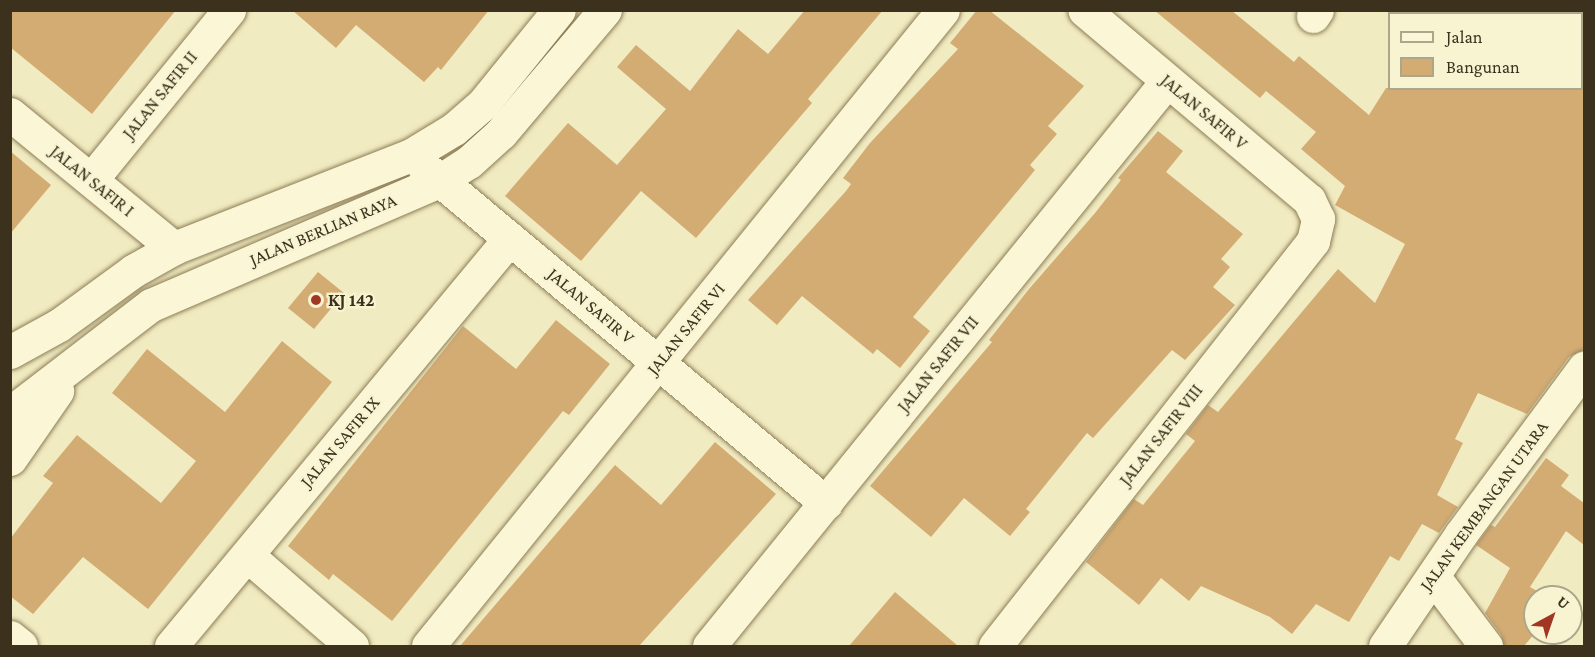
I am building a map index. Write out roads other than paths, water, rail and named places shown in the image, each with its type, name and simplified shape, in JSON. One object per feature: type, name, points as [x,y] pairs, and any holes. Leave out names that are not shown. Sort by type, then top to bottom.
[{"type":"street","name":"JALAN SAFIR II","points":[[91,180],[229,10]]},
{"type":"street","name":"JALAN BERLIAN RAYA","points":[[10,352],[59,325],[133,271],[174,248],[411,155],[454,129],[482,105],[559,10]]},
{"type":"street","name":"JALAN BERLIAN RAYA","points":[[10,413],[76,365],[151,304],[441,180],[501,134],[605,10]]},
{"type":"street","name":"JALAN SAFIR VI","points":[[428,646],[943,10]]},
{"type":"street","name":"JALAN SAFIR V","points":[[1084,10],[1309,200],[1318,219]]},
{"type":"street","name":"JALAN SAFIR VII","points":[[709,646],[1167,81]]},
{"type":"street","name":"JALAN SAFIR I","points":[[10,114],[174,248]]},
{"type":"street","name":"JALAN SAFIR V","points":[[411,155],[826,502]]},
{"type":"street","name":"JALAN SAFIR VIII","points":[[995,646],[1313,241],[1318,219]]},
{"type":"street","name":"JALAN SAFIR IX","points":[[171,646],[510,238]]},
{"type":"street","points":[[10,459],[76,365]]},
{"type":"street","name":"JALAN KEMBANGAN UTARA","points":[[1385,646],[1433,576],[1584,371]]},
{"type":"street","points":[[247,555],[352,646]]},
{"type":"street","points":[[1433,576],[1486,646]]},
{"type":"street","points":[[10,637],[21,646]]},
{"type":"place","name":"KJ 142","points":[[316,300]]}]
